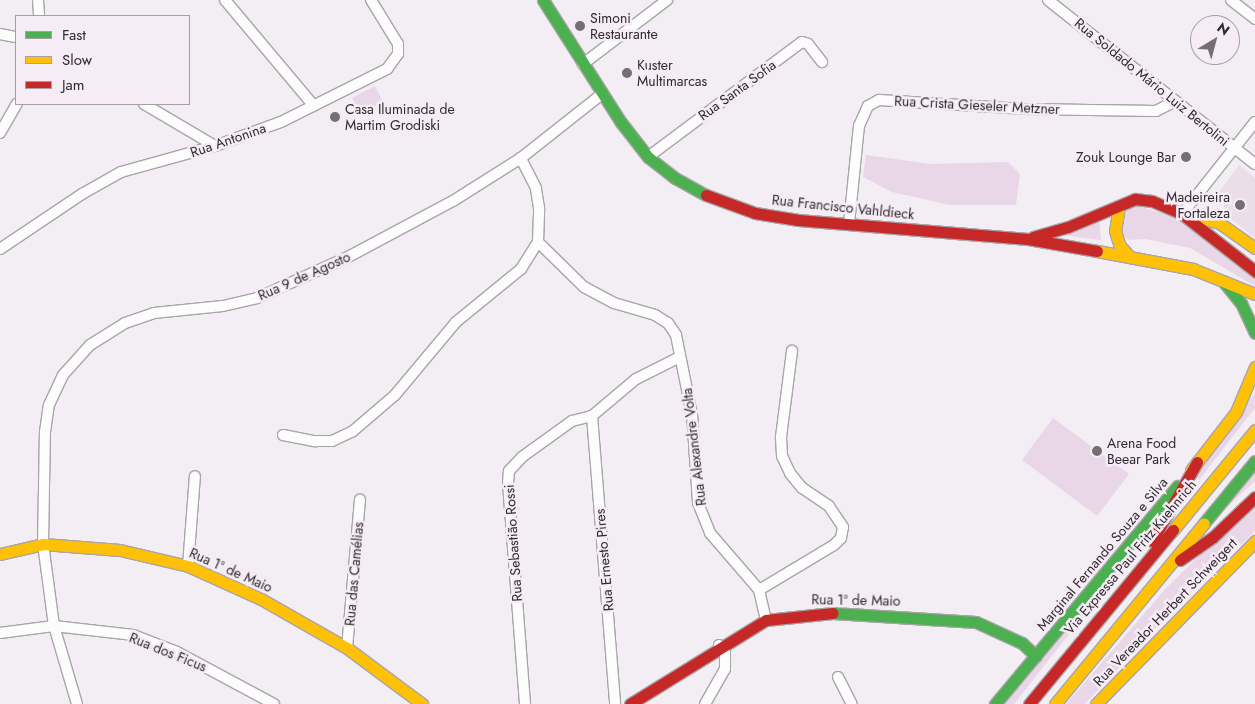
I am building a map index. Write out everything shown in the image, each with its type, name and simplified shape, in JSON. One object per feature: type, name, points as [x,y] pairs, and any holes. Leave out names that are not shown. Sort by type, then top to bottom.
[{"type":"main road","name":"Rua Francisco Vahldieck","points":[[543,0],[602,94],[648,156],[692,190],[728,205],[798,220],[1028,239],[1174,264],[1219,278],[1255,294]]},
{"type":"main road","name":"Rua Francisco Vahldieck","points":[[1028,239],[1068,227],[1135,199],[1143,200],[1166,205],[1182,214],[1255,271]]},
{"type":"main road","points":[[1119,206],[1115,231],[1120,246],[1130,257]]},
{"type":"main road","points":[[1182,214],[1218,222],[1255,248]]},
{"type":"main road","points":[[1219,278],[1241,303],[1255,333]]},
{"type":"main road","name":"Marginal Fernando Souza e Silva","points":[[995,704],[1197,462],[1236,412],[1255,368]]},
{"type":"main road","name":"Via Expressa Paul Fritz Kuehnrich","points":[[1029,704],[1255,430]]},
{"type":"main road","points":[[1054,704],[1172,565],[1255,461]]},
{"type":"main road","points":[[1122,590],[1197,462]]},
{"type":"main road","points":[[1172,565],[1193,554],[1255,497]]},
{"type":"main road","name":"Rua Vereador Herbert Schweigert","points":[[1096,704],[1255,541]]},
{"type":"main road","name":"Rua 1º de Maio","points":[[0,554],[42,544],[120,550],[188,566],[261,599],[348,648],[422,704]]},
{"type":"main road","name":"Rua 1º de Maio","points":[[630,704],[719,645],[766,620],[823,612],[959,619],[976,622],[1022,643],[1036,656]]},
{"type":"street","points":[[38,0],[39,15]]},
{"type":"street","points":[[225,0],[314,106]]},
{"type":"street","name":"Rua Antonina","points":[[0,250],[82,194],[121,172],[215,146],[314,106],[387,69],[398,54],[394,34],[371,0]]},
{"type":"street","points":[[582,64],[668,0]]},
{"type":"street","name":"Rua Soldado Mário Luiz Bertolini","points":[[1048,0],[1255,164]]},
{"type":"street","points":[[1231,0],[1255,19]]},
{"type":"street","points":[[0,34],[15,37]]},
{"type":"street","name":"Rua Santa Sofia","points":[[648,156],[802,42],[808,44],[822,62]]},
{"type":"street","name":"Rua 9 de Agosto","points":[[77,704],[54,626],[42,544],[45,432],[49,406],[63,375],[90,345],[125,322],[154,313],[223,306],[258,298],[302,279],[453,201],[521,158],[602,94]]},
{"type":"street","name":"Rua Crista Gieseler Metzner","points":[[848,224],[859,126],[868,106],[879,100],[1025,110],[1156,111],[1176,101]]},
{"type":"street","points":[[0,133],[16,105]]},
{"type":"street","points":[[146,105],[215,146]]},
{"type":"street","points":[[1182,214],[1255,122]]},
{"type":"street","points":[[283,435],[315,441],[332,441],[353,431],[395,395],[456,322],[521,269],[538,242],[536,188],[521,158]]},
{"type":"street","name":"Rua Alexandre Volta","points":[[538,242],[568,273],[599,297],[655,315],[668,323],[676,335],[692,414],[698,503],[710,533],[759,590],[766,620]]},
{"type":"street","points":[[759,590],[841,538],[843,527],[838,516],[802,488],[790,473],[782,456],[781,437],[792,350]]},
{"type":"street","name":"Rua Sebastião Rossi","points":[[525,704],[508,476],[522,457],[572,421],[592,416],[636,380],[680,357]]},
{"type":"street","name":"Rua Ernesto Pires","points":[[592,416],[615,704]]},
{"type":"street","points":[[188,566],[195,476]]},
{"type":"street","name":"Rua das Camélias","points":[[348,648],[360,500]]},
{"type":"street","name":"Rua dos Ficus","points":[[0,633],[54,626],[132,635],[185,656],[274,704]]},
{"type":"street","points":[[705,704],[725,669],[725,653],[719,645]]},
{"type":"street","points":[[838,677],[852,704]]},
{"type":"shaded area","points":[[375,86],[383,102],[361,114],[352,98]]},
{"type":"shaded area","points":[[866,155],[931,164],[1008,162],[1020,174],[1016,205],[950,205],[892,192],[863,177]]},
{"type":"shaded area","name":"Madeireira Fortaleza","points":[[1239,165],[1255,178],[1255,238],[1222,212],[1226,199],[1219,192]]},
{"type":"shaded area","points":[[1139,206],[1174,217],[1255,278],[1255,286],[1190,248],[1145,239],[1128,240],[1120,231],[1120,214],[1127,207]]},
{"type":"shaded area","points":[[1099,219],[1101,240],[1062,235]]},
{"type":"shaded area","points":[[1255,393],[1255,408],[1199,480],[1196,476]]},
{"type":"shaded area","points":[[1053,418],[1129,474],[1097,516],[1022,460]]},
{"type":"shaded area","points":[[1255,473],[1255,481],[1222,512]]},
{"type":"shaded area","points":[[1255,502],[1255,531],[1163,620],[1085,704],[1066,704],[1168,586]]},
{"type":"shaded area","points":[[1149,525],[1152,527],[1131,556],[1014,704],[1004,704]]},
{"type":"traffic: fast","points":[[543,0],[620,121],[648,157],[675,178],[706,195]]},
{"type":"traffic: fast","points":[[1223,281],[1241,303],[1255,333]]},
{"type":"traffic: fast","points":[[1204,523],[1255,461]]},
{"type":"traffic: fast","points":[[995,704],[1177,486]]},
{"type":"traffic: fast","points":[[833,613],[976,622],[1022,643],[1036,656]]},
{"type":"traffic: slow","points":[[1119,206],[1115,231],[1120,246],[1130,257]]},
{"type":"traffic: slow","points":[[1182,214],[1218,222],[1255,248]]},
{"type":"traffic: slow","points":[[1097,251],[1193,269],[1255,294]]},
{"type":"traffic: slow","points":[[1191,470],[1236,412],[1255,367]]},
{"type":"traffic: slow","points":[[1173,530],[1255,430]]},
{"type":"traffic: slow","points":[[1055,704],[1204,523]]},
{"type":"traffic: slow","points":[[1096,704],[1255,541]]},
{"type":"traffic: slow","points":[[0,554],[43,544],[120,550],[188,566],[261,599],[347,648],[422,704]]},
{"type":"traffic: jam","points":[[706,195],[755,213],[798,220],[1028,239],[1097,251]]},
{"type":"traffic: jam","points":[[1033,237],[1068,227],[1135,199],[1152,201],[1182,214],[1255,271]]},
{"type":"traffic: jam","points":[[1152,541],[1197,462]]},
{"type":"traffic: jam","points":[[1180,560],[1213,537],[1255,497]]},
{"type":"traffic: jam","points":[[1029,704],[1173,530]]},
{"type":"traffic: jam","points":[[630,704],[766,620],[833,613]]},
{"type":"place","name":"Simoni Restaurante","points":[[580,26]]},
{"type":"place","name":"Kuster Multimarcas","points":[[627,73]]},
{"type":"place","name":"Casa Iluminada de Martim Grodiski","points":[[335,117]]},
{"type":"place","name":"Zouk Lounge Bar","points":[[1186,157]]},
{"type":"place","name":"Madeireira Fortaleza","points":[[1240,205]]},
{"type":"place","name":"Arena Food Beear Park","points":[[1097,451]]}]
